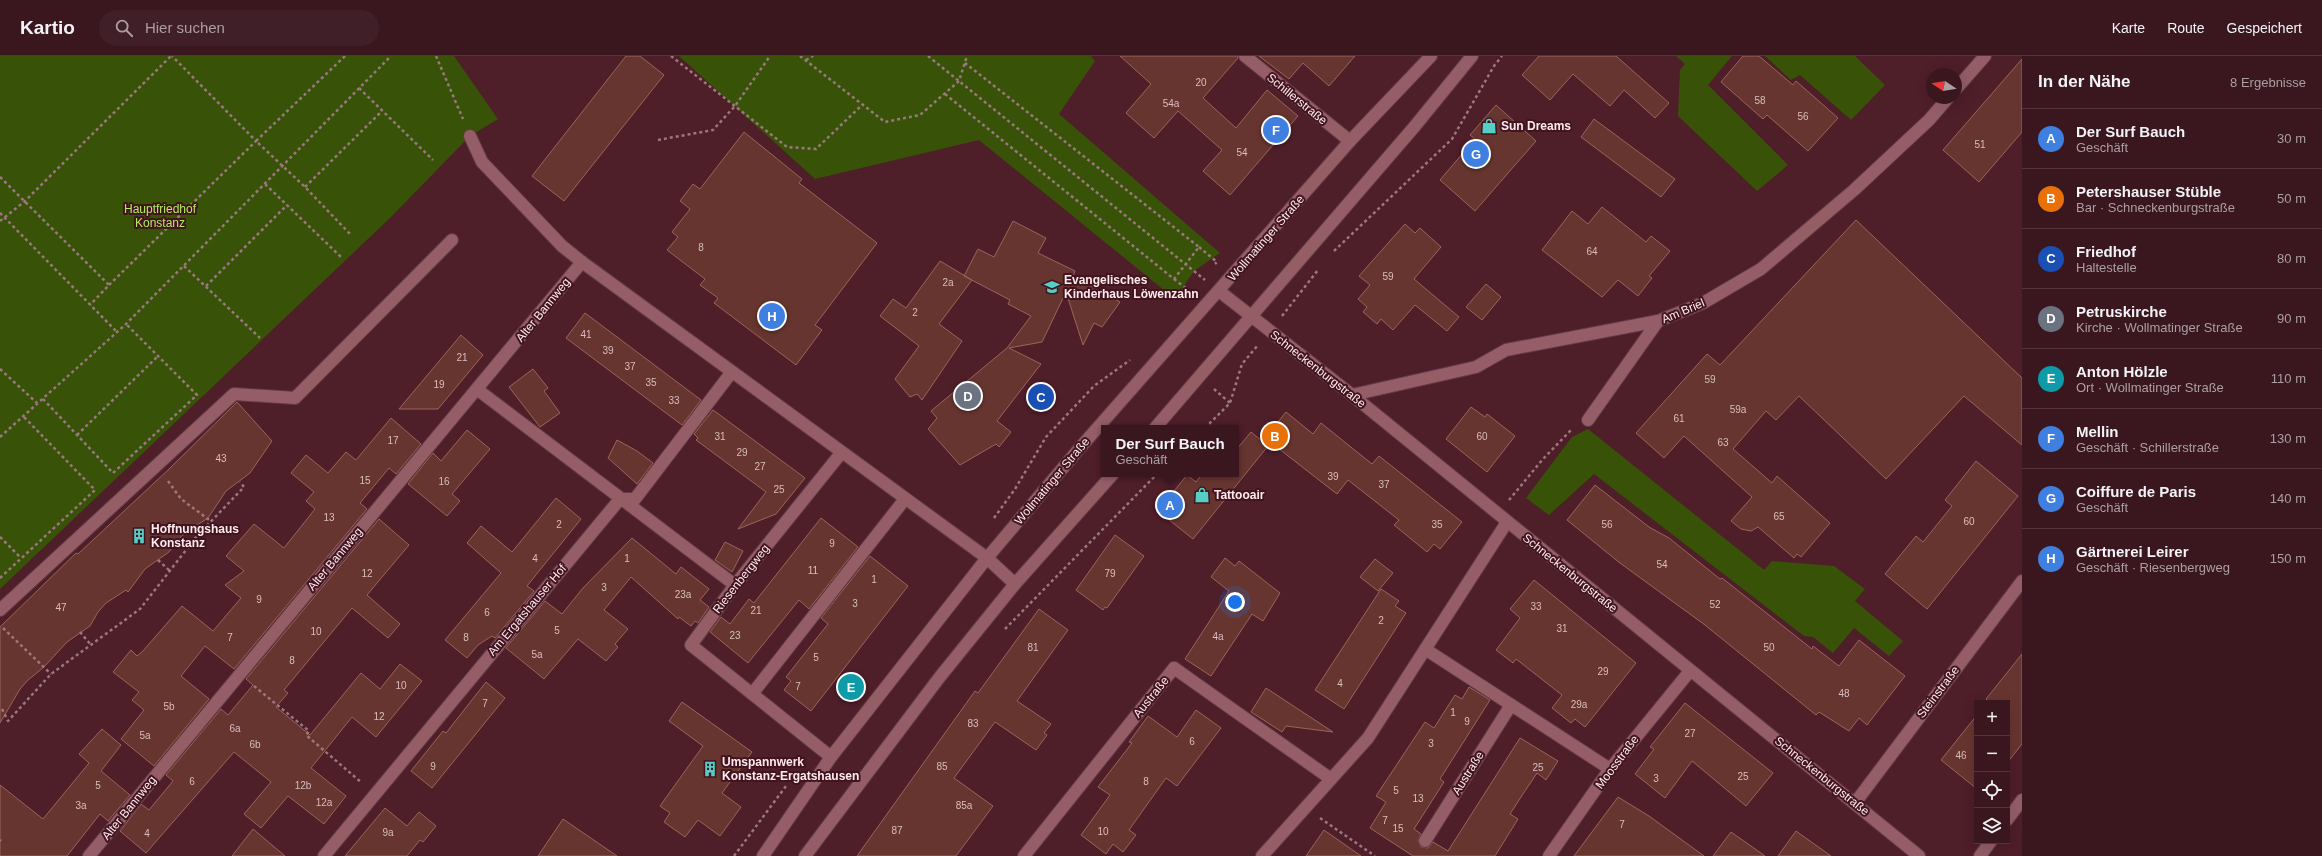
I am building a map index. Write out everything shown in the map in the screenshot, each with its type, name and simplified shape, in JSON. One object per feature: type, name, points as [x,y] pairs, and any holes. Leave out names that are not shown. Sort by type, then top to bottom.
[{"type":"street","name":"Schillerstraße","points":[[1245,56],[1350,141]]},
{"type":"street","name":"Wollmatinger Straße","points":[[763,856],[831,757],[987,558],[1078,450],[1350,141],[1431,56]]},
{"type":"street","points":[[1158,425],[1252,317],[1472,56]]},
{"type":"street","points":[[1962,82],[1985,56]]},
{"type":"street","name":"Am Briel","points":[[1352,395],[1476,367],[1506,350],[1658,321],[1703,303],[1761,269],[1854,190],[1929,120],[1943,104]]},
{"type":"street","points":[[470,136],[482,162],[562,246],[731,373],[987,558],[1015,584]]},
{"type":"street","points":[[0,610],[234,394],[295,398],[452,240]]},
{"type":"street","name":"Alter Bannweg","points":[[89,856],[239,674],[478,390],[582,262]]},
{"type":"street","name":"Schneckenburgstraße","points":[[1219,291],[1352,395],[1855,803],[1915,854]]},
{"type":"street","points":[[1588,420],[1658,321]]},
{"type":"street","points":[[620,499],[635,500],[731,373]]},
{"type":"street","points":[[478,390],[620,499],[735,584]]},
{"type":"street","name":"Riesenbergweg","points":[[831,757],[691,645],[735,584],[842,452]]},
{"type":"street","points":[[805,856],[934,684],[1015,584],[1111,477]]},
{"type":"street","points":[[752,694],[905,498]]},
{"type":"street","name":"Am Ergatshauser Hof","points":[[324,856],[620,499]]},
{"type":"street","points":[[1262,856],[1368,738],[1425,649],[1502,518]]},
{"type":"street","name":"Steinstraße","points":[[1855,803],[2022,581]]},
{"type":"street","points":[[1425,649],[1610,769]]},
{"type":"street","name":"Austraße","points":[[1024,856],[1174,668],[1330,779]]},
{"type":"street","name":"Moosstraße","points":[[1549,856],[1610,769],[1690,670]]},
{"type":"street","name":"Austraße","points":[[1426,841],[1511,705]]},
{"type":"street","points":[[2010,816],[2022,800]]},
{"type":"street","points":[[1980,856],[1989,844]]},
{"type":"path","points":[[0,221],[24,202],[172,56],[350,234]]},
{"type":"path","points":[[90,305],[256,141],[345,56]]},
{"type":"path","points":[[0,437],[126,324],[391,56]]},
{"type":"path","points":[[436,56],[470,136]]},
{"type":"path","points":[[671,56],[787,146],[816,149],[862,105]]},
{"type":"path","points":[[658,140],[713,130],[735,106],[770,56]]},
{"type":"path","points":[[800,56],[885,122],[920,115],[960,81],[967,56]]},
{"type":"path","points":[[806,60],[813,56]]},
{"type":"path","points":[[928,56],[1207,281],[1202,287]]},
{"type":"path","points":[[1330,255],[1452,139],[1494,66],[1502,56]]},
{"type":"path","points":[[965,63],[1199,247],[1217,262],[1212,267]]},
{"type":"path","points":[[359,88],[433,160]]},
{"type":"path","points":[[945,94],[1192,293],[1196,288]]},
{"type":"path","points":[[305,188],[382,111]]},
{"type":"path","points":[[0,177],[109,286]]},
{"type":"path","points":[[265,184],[341,257]]},
{"type":"path","points":[[206,286],[287,205]]},
{"type":"path","points":[[0,213],[116,332]]},
{"type":"path","points":[[1174,279],[1199,247]]},
{"type":"path","points":[[1217,270],[1221,264]]},
{"type":"path","points":[[184,266],[260,338]]},
{"type":"path","points":[[1200,284],[1208,273]]},
{"type":"path","points":[[1191,298],[1196,293]]},
{"type":"path","points":[[43,399],[113,472],[197,395],[126,324]]},
{"type":"path","points":[[77,435],[158,356]]},
{"type":"path","points":[[972,548],[1015,489],[1046,437],[1094,386],[1133,358]]},
{"type":"path","points":[[0,369],[38,404]]},
{"type":"path","points":[[1208,425],[1230,403]]},
{"type":"path","points":[[0,578],[95,490],[23,416]]},
{"type":"path","points":[[1502,518],[1548,453],[1573,427],[1588,420]]},
{"type":"path","points":[[157,466],[181,499],[212,522]]},
{"type":"path","points":[[1001,633],[1154,477]]},
{"type":"path","points":[[2,709],[8,720],[51,674],[140,609],[197,536],[244,487],[240,482]]},
{"type":"path","points":[[0,537],[21,558]]},
{"type":"path","points":[[158,560],[170,571]]},
{"type":"path","points":[[0,624],[51,674]]},
{"type":"path","points":[[80,632],[90,645]]},
{"type":"path","points":[[239,674],[309,731],[306,736],[374,794]]},
{"type":"path","points":[[1305,808],[1375,856]]},
{"type":"green space","name":"Hauptfriedhof Konstanz","points":[[0,56],[454,56],[498,119],[470,136],[390,218],[0,589]]},
{"type":"green space","points":[[679,56],[1091,56],[1095,61],[1059,114],[1220,253],[1194,271],[1175,299],[979,140],[815,179]]},
{"type":"green space","points":[[1676,56],[1732,56],[1708,85],[1788,165],[1757,191],[1678,116],[1680,70],[1685,64]]},
{"type":"green space","points":[[1765,56],[1855,56],[1885,85],[1851,120],[1800,75],[1791,80]]},
{"type":"green space","points":[[1588,429],[1764,570],[1772,561],[1834,566],[1865,589],[1855,601],[1903,641],[1889,656],[1854,628],[1833,653],[1813,637],[1804,636],[1594,474],[1549,515],[1526,498],[1572,437]]},
{"type":"building","points":[[626,56],[640,56],[664,75],[564,201],[532,176]]},
{"type":"building","points":[[1120,56],[1238,56],[1238,58],[1203,98],[1236,128],[1267,90],[1298,116],[1230,195],[1203,171],[1222,150],[1178,111],[1154,138],[1126,113],[1151,84]]},
{"type":"building","points":[[1259,56],[1355,56],[1329,86],[1303,63],[1289,79]]},
{"type":"building","points":[[1539,56],[1616,56],[1669,103],[1655,118],[1624,90],[1610,106],[1573,74],[1550,100],[1522,75]]},
{"type":"building","points":[[1743,56],[1759,56],[1793,85],[1796,81],[1838,118],[1808,151],[1767,115],[1763,119],[1721,82]]},
{"type":"building","points":[[2022,59],[2022,132],[1979,182],[1943,150]]},
{"type":"building","points":[[1496,105],[1536,141],[1475,211],[1440,180],[1475,139],[1470,135]]},
{"type":"building","points":[[1594,119],[1675,179],[1661,197],[1581,137]]},
{"type":"building","points":[[744,132],[802,179],[799,183],[877,243],[815,325],[822,330],[796,365],[714,303],[718,298],[700,285],[705,279],[667,250],[678,237],[672,232],[690,209],[680,201],[693,184],[700,189]]},
{"type":"building","points":[[1602,207],[1646,242],[1651,236],[1670,251],[1649,276],[1652,278],[1638,296],[1618,280],[1602,297],[1542,250],[1572,211],[1588,224]]},
{"type":"building","points":[[1856,220],[2022,378],[2022,445],[1964,396],[1886,479],[1799,396],[1776,420],[1766,411],[1733,449],[1772,483],[1777,476],[1830,523],[1801,557],[1797,554],[1794,558],[1758,527],[1751,531],[1741,529],[1731,521],[1752,497],[1684,436],[1664,458],[1636,433],[1707,354],[1720,365]]},
{"type":"building","points":[[1013,221],[1046,238],[1038,253],[1075,271],[1073,276],[1120,302],[1102,327],[1094,323],[1083,345],[1066,292],[1042,342],[1009,348],[1041,364],[997,421],[1011,432],[999,447],[996,444],[960,465],[928,429],[937,418],[931,411],[1007,348],[1031,316],[1008,304],[1010,300],[964,276],[978,249],[994,257]]},
{"type":"building","points":[[1405,224],[1415,233],[1420,228],[1441,247],[1414,279],[1459,317],[1447,331],[1415,305],[1393,330],[1381,319],[1377,324],[1363,312],[1367,307],[1358,299],[1370,285],[1359,276]]},
{"type":"building","points":[[940,261],[972,280],[939,324],[962,341],[922,400],[917,394],[910,397],[895,379],[919,346],[880,316],[893,299],[906,308]]},
{"type":"building","points":[[1486,284],[1501,297],[1482,320],[1466,307]]},
{"type":"building","points":[[585,313],[701,400],[682,425],[566,338]]},
{"type":"building","points":[[461,335],[483,355],[438,409],[399,409]]},
{"type":"building","points":[[533,369],[548,388],[544,391],[560,413],[540,427],[509,387]]},
{"type":"building","points":[[237,402],[272,441],[250,473],[226,491],[208,518],[186,532],[169,552],[145,569],[128,592],[126,590],[106,603],[98,612],[90,626],[67,642],[44,667],[28,680],[20,689],[0,723],[0,627],[76,553],[78,554],[168,470]]},
{"type":"building","points":[[1471,407],[1485,417],[1487,414],[1515,436],[1487,472],[1446,439]]},
{"type":"building","points":[[713,410],[805,478],[776,514],[738,529],[766,492],[696,440],[698,438],[694,434]]},
{"type":"building","points":[[1286,412],[1313,434],[1321,423],[1372,464],[1379,456],[1462,522],[1440,549],[1434,544],[1427,552],[1394,525],[1399,520],[1348,480],[1337,494],[1265,438]]},
{"type":"building","points":[[391,418],[421,444],[396,474],[389,468],[360,503],[367,509],[234,669],[205,646],[181,676],[209,699],[154,766],[121,739],[144,710],[132,700],[139,692],[113,672],[131,650],[137,656],[143,651],[182,606],[213,631],[241,598],[225,585],[244,571],[226,556],[254,524],[284,548],[315,509],[306,501],[314,492],[291,473],[306,455],[328,473],[346,452],[356,460]]},
{"type":"building","points":[[467,430],[490,449],[452,494],[460,501],[447,516],[408,484],[433,453],[441,461]]},
{"type":"building","points":[[1251,432],[1268,446],[1193,539],[1158,511],[1185,477],[1190,477],[1196,482],[1200,477],[1239,477],[1239,446]]},
{"type":"building","points":[[617,440],[637,451],[653,463],[637,484],[608,458]]},
{"type":"building","points":[[1976,461],[2018,496],[1927,609],[1885,574],[1916,536],[1923,542],[1952,506],[1945,500]]},
{"type":"building","points":[[1595,485],[1649,527],[1669,538],[1720,579],[1722,578],[1812,649],[1813,646],[1839,666],[1859,640],[1905,676],[1867,725],[1859,718],[1849,731],[1819,712],[1816,715],[1705,625],[1620,563],[1567,520]]},
{"type":"building","points":[[556,498],[581,519],[527,586],[534,591],[495,638],[492,636],[478,645],[467,658],[445,640],[501,573],[467,543],[481,526],[512,552]]},
{"type":"building","points":[[821,518],[858,547],[809,609],[799,600],[748,663],[710,632],[721,617],[730,624],[749,599],[754,603]]},
{"type":"building","points":[[379,519],[409,545],[367,595],[400,624],[388,638],[352,608],[284,690],[288,693],[276,707],[310,735],[361,673],[380,689],[400,664],[422,681],[376,737],[352,717],[311,768],[346,796],[324,824],[288,796],[261,828],[244,814],[271,782],[234,752],[146,853],[120,831],[141,804],[149,810],[173,781],[166,775],[221,709],[228,715],[253,685],[246,679]]},
{"type":"building","points":[[1115,535],[1144,556],[1107,608],[1105,607],[1103,610],[1076,590]]},
{"type":"building","points":[[632,538],[676,574],[681,567],[709,589],[700,600],[709,607],[698,623],[695,621],[691,626],[679,617],[678,619],[631,577],[604,610],[628,629],[615,644],[618,647],[606,661],[578,639],[544,679],[506,648],[545,601],[562,614],[583,588]]},
{"type":"building","points":[[725,542],[743,551],[732,572],[715,560]]},
{"type":"building","points":[[870,556],[908,586],[811,711],[784,690],[791,681],[786,677],[828,624],[821,618]]},
{"type":"building","points":[[1225,558],[1235,566],[1239,561],[1280,593],[1263,621],[1252,614],[1211,676],[1185,659],[1229,591],[1211,577]]},
{"type":"building","points":[[1375,559],[1393,573],[1378,591],[1360,577]]},
{"type":"building","points":[[1534,580],[1636,663],[1585,727],[1575,719],[1571,723],[1552,708],[1562,695],[1516,659],[1513,663],[1496,650],[1520,618],[1510,609]]},
{"type":"building","points":[[1381,589],[1399,601],[1395,606],[1406,613],[1344,709],[1315,690]]},
{"type":"building","points":[[1039,609],[1068,630],[1017,701],[1051,724],[1044,733],[1047,735],[1036,750],[995,722],[954,778],[993,806],[956,856],[857,856],[975,691],[978,693]]},
{"type":"building","points":[[2022,654],[2022,744],[2010,759],[2010,700],[1986,699]]},
{"type":"building","points":[[486,682],[505,698],[432,788],[411,771],[443,731],[446,733]]},
{"type":"building","points":[[1469,687],[1490,700],[1440,779],[1444,782],[1414,829],[1421,834],[1418,841],[1421,847],[1428,848],[1433,842],[1448,851],[1520,738],[1558,761],[1546,780],[1537,773],[1521,797],[1510,814],[1518,819],[1495,856],[1413,856],[1370,828],[1386,802],[1376,796],[1425,722],[1434,728],[1455,695],[1462,699]]},
{"type":"building","points":[[1266,688],[1333,732],[1286,726],[1282,732],[1251,712]]},
{"type":"building","name":"Umspannwerk Konstanz-Ergatshausen","points":[[682,702],[752,752],[722,793],[741,807],[720,836],[698,820],[685,837],[664,822],[670,813],[660,806],[703,746],[669,721]]},
{"type":"building","points":[[1685,703],[1773,773],[1746,806],[1692,761],[1665,798],[1635,774],[1654,749],[1650,747]]},
{"type":"building","points":[[1196,710],[1221,728],[1177,786],[1166,778],[1129,830],[1136,835],[1123,852],[1113,844],[1106,854],[1081,835],[1110,795],[1098,787],[1132,743],[1129,742],[1148,716],[1177,737]]},
{"type":"building","points":[[1974,719],[1974,787],[1941,760]]},
{"type":"building","points":[[102,729],[121,745],[101,771],[130,795],[108,821],[100,814],[67,856],[0,856],[0,785],[43,819],[89,763],[79,754]]},
{"type":"building","points":[[1618,797],[1649,816],[1704,856],[1574,856]]},
{"type":"building","points":[[385,808],[407,826],[419,812],[436,826],[423,842],[420,840],[407,856],[345,856]]},
{"type":"building","points":[[563,819],[617,856],[538,856]]},
{"type":"building","points":[[253,829],[285,856],[232,856]]},
{"type":"building","points":[[1324,830],[1361,856],[1306,856]]},
{"type":"building","points":[[1796,831],[1831,856],[1778,856]]},
{"type":"building","points":[[1731,832],[1765,856],[1713,856]]},
{"type":"place","name":"Sun Dreams","points":[[1489,126]]},
{"type":"place","name":"Mellin","points":[[1276,130]]},
{"type":"place","name":"Coiffure de Paris","points":[[1476,154]]},
{"type":"place","name":"Evangelisches Kinderhaus Löwenzahn","points":[[1052,287]]},
{"type":"place","name":"Gärtnerei Leirer","points":[[772,316]]},
{"type":"place","name":"Petruskirche","points":[[968,396]]},
{"type":"place","name":"Friedhof","points":[[1041,397]]},
{"type":"place","name":"Petershauser Stüble","points":[[1275,436]]},
{"type":"place","name":"Tattooair","points":[[1202,495]]},
{"type":"place","name":"Der Surf Bauch","points":[[1170,505]]},
{"type":"place","name":"Hoffnungshaus Konstanz","points":[[139,536]]},
{"type":"place","name":"Anton Hölzle","points":[[851,687]]},
{"type":"place","name":"Umspannwerk Konstanz-Ergatshausen","points":[[710,769]]}]
